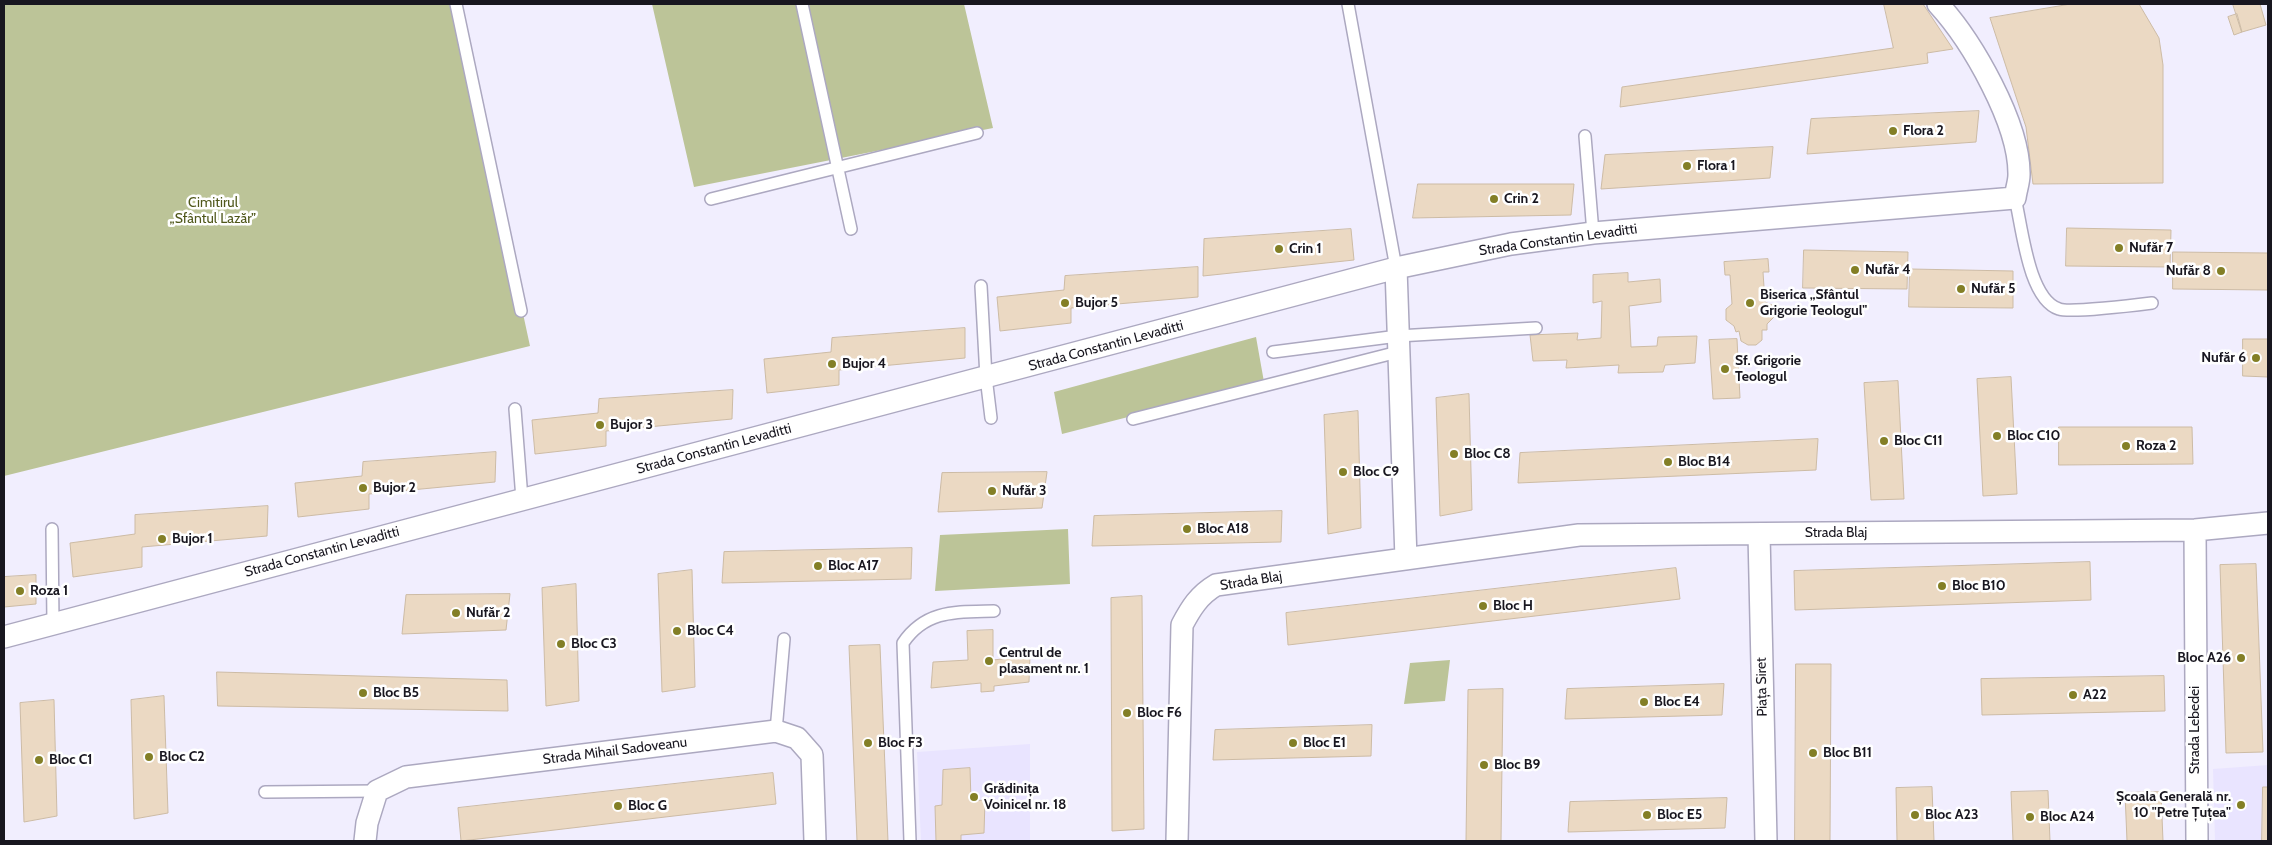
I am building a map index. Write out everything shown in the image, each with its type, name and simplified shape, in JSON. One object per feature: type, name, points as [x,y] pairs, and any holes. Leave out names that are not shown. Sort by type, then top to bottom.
[{"type":"street","points":[[1938,4],[1972,49],[2001,108],[2016,146],[2019,175],[2015,198]]},
{"type":"street","name":"Strada Constantin Levaditti","points":[[4,637],[1396,268],[1511,244],[1592,233],[2015,198]]},
{"type":"street","points":[[1396,268],[1406,559]]},
{"type":"street","name":"Strada Blaj","points":[[1177,841],[1182,625],[1194,604],[1204,592],[1216,585],[1579,535],[2195,530],[2268,523]]},
{"type":"street","name":"Strada Lebedei","points":[[2195,530],[2197,841]]},
{"type":"street","name":"Piața Siret","points":[[1759,534],[1766,841]]},
{"type":"street","name":"Strada Mihail Sadoveanu","points":[[377,791],[406,778],[441,772],[776,731],[797,738],[812,755],[815,841]]},
{"type":"street","points":[[365,841],[367,823],[377,791]]},
{"type":"lane","points":[[456,4],[521,311]]},
{"type":"lane","points":[[802,4],[851,229]]},
{"type":"lane","points":[[1348,4],[1396,268]]},
{"type":"lane","points":[[711,199],[976,133]]},
{"type":"lane","points":[[1585,136],[1592,233]]},
{"type":"lane","points":[[2015,198],[2033,280],[2046,302],[2060,310],[2152,304]]},
{"type":"lane","points":[[981,286],[986,377],[991,418]]},
{"type":"lane","points":[[1273,352],[1398,344],[1536,328]]},
{"type":"lane","points":[[1133,419],[1398,344]]},
{"type":"lane","points":[[515,409],[522,499]]},
{"type":"lane","points":[[52,529],[53,624]]},
{"type":"lane","points":[[910,841],[904,643],[913,629],[927,620],[951,612],[994,611]]},
{"type":"lane","points":[[776,731],[784,639]]},
{"type":"lane","points":[[265,792],[377,791]]},
{"type":"shaded area","name":"Grădinița Voinicel nr. 18","points":[[1030,744],[1030,841],[921,841],[917,752]]},
{"type":"shaded area","name":"Școala Generală nr. 10 \"Petre Țuțea\"","points":[[2268,765],[2268,841],[2215,841],[2213,769]]},
{"type":"green space","name":"Cimitirul „Sfântul Lazăr”","points":[[4,4],[456,4],[530,346],[4,476]]},
{"type":"green space","points":[[652,4],[964,4],[993,128],[694,187]]},
{"type":"green space","points":[[1256,337],[1264,382],[1062,434],[1054,392]]},
{"type":"green space","points":[[1068,529],[1070,584],[935,591],[940,535]]},
{"type":"green space","points":[[1450,660],[1445,701],[1404,704],[1410,663]]},
{"type":"building","points":[[1884,4],[1923,4],[1953,49],[1927,53],[1928,63],[1620,107],[1622,87],[1893,48]]},
{"type":"building","points":[[2071,4],[2139,4],[2159,38],[2163,65],[2163,183],[2033,184],[2026,127],[1990,18]]},
{"type":"building","points":[[2233,4],[2260,4],[2266,25],[2242,32]]},
{"type":"building","points":[[2237,14],[2242,32],[2234,35],[2228,17]]},
{"type":"building","name":"Flora 2","points":[[1979,111],[1976,142],[1807,154],[1811,119]]},
{"type":"building","name":"Flora 1","points":[[1773,147],[1770,178],[1601,189],[1605,155]]},
{"type":"building","name":"Crin 2","points":[[1418,184],[1574,184],[1571,215],[1413,218]]},
{"type":"building","name":"Nufăr 7","points":[[2067,228],[2171,230],[2170,267],[2066,266]]},
{"type":"building","name":"Crin 1","points":[[1351,229],[1354,260],[1203,276],[1204,239]]},
{"type":"building","name":"Nufăr 4","points":[[1804,250],[1908,252],[1907,289],[1803,288]]},
{"type":"building","name":"Nufăr 8","points":[[2173,252],[2268,253],[2268,290],[2173,289]]},
{"type":"building","name":"Biserica „Sfântul Grigorie Teologul\"","points":[[1768,259],[1769,272],[1763,272],[1765,302],[1772,305],[1774,317],[1767,324],[1767,330],[1762,330],[1762,340],[1756,345],[1748,345],[1741,341],[1739,331],[1736,332],[1734,326],[1726,320],[1726,309],[1732,304],[1730,275],[1725,275],[1724,262]]},
{"type":"building","name":"Bujor 5","points":[[1198,267],[1198,297],[1071,308],[1071,323],[1000,331],[997,297],[1064,290],[1065,276]]},
{"type":"building","name":"Nufăr 5","points":[[1910,269],[2013,271],[2013,308],[1909,307]]},
{"type":"building","points":[[1628,273],[1628,282],[1660,279],[1661,302],[1629,306],[1631,347],[1657,346],[1658,337],[1697,336],[1695,363],[1665,365],[1663,372],[1618,373],[1619,365],[1566,368],[1567,360],[1533,361],[1530,335],[1578,333],[1577,340],[1601,338],[1602,301],[1593,303],[1593,275]]},
{"type":"building","name":"Bujor 4","points":[[965,328],[965,358],[839,370],[839,385],[767,393],[764,359],[831,352],[832,338]]},
{"type":"building","name":"Sf. Grigorie Teologul","points":[[1737,339],[1740,398],[1713,399],[1709,340]]},
{"type":"building","name":"Nufăr 6","points":[[2243,339],[2268,339],[2268,377],[2243,376]]},
{"type":"building","name":"Bloc C10","points":[[2011,377],[2017,494],[1983,496],[1977,379]]},
{"type":"building","name":"Bloc C11","points":[[1898,381],[1904,499],[1871,500],[1864,383]]},
{"type":"building","name":"Bujor 3","points":[[733,390],[732,419],[606,431],[606,446],[535,454],[532,420],[598,413],[599,399]]},
{"type":"building","name":"Bloc C8","points":[[1469,394],[1472,510],[1440,516],[1436,398]]},
{"type":"building","name":"Bloc C9","points":[[1358,411],[1361,528],[1328,534],[1324,415]]},
{"type":"building","name":"Roza 2","points":[[2059,427],[2192,427],[2193,464],[2059,465]]},
{"type":"building","name":"Bloc B14","points":[[1818,439],[1816,470],[1518,483],[1520,453]]},
{"type":"building","name":"Bujor 2","points":[[496,452],[495,482],[369,494],[369,509],[298,517],[295,483],[362,476],[363,462]]},
{"type":"building","name":"Nufăr 3","points":[[1047,472],[1042,508],[938,512],[942,473]]},
{"type":"building","name":"Bujor 1","points":[[268,506],[267,536],[142,547],[142,567],[73,577],[70,543],[135,534],[135,515]]},
{"type":"building","name":"Bloc A18","points":[[1282,511],[1281,542],[1092,546],[1094,516]]},
{"type":"building","name":"Bloc A17","points":[[912,548],[911,579],[722,583],[724,552]]},
{"type":"building","name":"Bloc B10","points":[[2090,562],[2091,600],[1795,610],[1794,571]]},
{"type":"building","name":"Bloc A26","points":[[2256,564],[2263,752],[2226,753],[2220,565]]},
{"type":"building","name":"Bloc H","points":[[1676,568],[1680,599],[1288,645],[1286,613]]},
{"type":"building","name":"Bloc C4","points":[[692,570],[695,687],[662,692],[658,574]]},
{"type":"building","name":"Roza 1","points":[[36,575],[36,604],[4,607],[4,577]]},
{"type":"building","name":"Bloc C3","points":[[576,584],[579,701],[546,706],[542,588]]},
{"type":"building","name":"Nufăr 2","points":[[510,594],[506,630],[402,634],[406,595]]},
{"type":"building","name":"Bloc F6","points":[[1142,596],[1144,829],[1112,831],[1111,598]]},
{"type":"building","name":"Centrul de plasament nr. 1","points":[[993,630],[993,660],[1030,656],[1029,682],[994,686],[994,691],[981,692],[981,683],[931,688],[933,662],[968,660],[967,631]]},
{"type":"building","name":"Bloc F3","points":[[880,645],[888,841],[857,841],[849,646]]},
{"type":"building","name":"Bloc B11","points":[[1796,664],[1831,664],[1830,841],[1795,841]]},
{"type":"building","name":"Bloc B5","points":[[217,672],[507,680],[508,711],[218,706]]},
{"type":"building","name":"A22","points":[[2164,676],[2165,711],[1982,715],[1981,679]]},
{"type":"building","name":"Bloc E4","points":[[1724,684],[1722,715],[1565,719],[1567,689]]},
{"type":"building","name":"Bloc B9","points":[[1503,689],[1501,841],[1466,841],[1468,690]]},
{"type":"building","name":"Bloc C2","points":[[164,696],[168,813],[134,819],[131,700]]},
{"type":"building","name":"Bloc C1","points":[[54,700],[57,816],[24,822],[20,703]]},
{"type":"building","name":"Bloc E1","points":[[1372,725],[1371,756],[1213,760],[1215,730]]},
{"type":"building","points":[[970,768],[971,801],[985,800],[984,833],[961,835],[961,841],[936,841],[935,806],[942,805],[943,770]]},
{"type":"building","name":"Bloc G","points":[[773,773],[776,804],[461,841],[458,808]]},
{"type":"building","name":"Bloc A23","points":[[1932,787],[1934,841],[1897,841],[1896,788]]},
{"type":"building","points":[[2263,787],[2268,787],[2268,841],[2262,841]]},
{"type":"building","name":"Bloc A24","points":[[2048,791],[2050,841],[2013,841],[2011,792]]},
{"type":"building","points":[[2161,792],[2163,841],[2127,841],[2125,793]]},
{"type":"building","name":"Bloc E5","points":[[1727,798],[1725,828],[1568,832],[1570,802]]},
{"type":"place","name":"Flora 2","points":[[1893,131]]},
{"type":"place","name":"Flora 1","points":[[1687,166]]},
{"type":"place","name":"Crin 2","points":[[1494,199]]},
{"type":"place","name":"Nufăr 7","points":[[2119,248]]},
{"type":"place","name":"Crin 1","points":[[1279,249]]},
{"type":"place","name":"Nufăr 4","points":[[1855,270]]},
{"type":"place","name":"Nufăr 8","points":[[2221,271]]},
{"type":"place","name":"Nufăr 5","points":[[1961,289]]},
{"type":"place","name":"Bujor 5","points":[[1065,303]]},
{"type":"place","name":"Biserica „Sfântul Grigorie Teologul\"","points":[[1750,303]]},
{"type":"place","name":"Nufăr 6","points":[[2256,358]]},
{"type":"place","name":"Bujor 4","points":[[832,364]]},
{"type":"place","name":"Sf. Grigorie Teologul","points":[[1725,369]]},
{"type":"place","name":"Bujor 3","points":[[600,425]]},
{"type":"place","name":"Bloc C10","points":[[1997,436]]},
{"type":"place","name":"Bloc C11","points":[[1884,441]]},
{"type":"place","name":"Roza 2","points":[[2126,446]]},
{"type":"place","name":"Bloc C8","points":[[1454,454]]},
{"type":"place","name":"Bloc B14","points":[[1668,462]]},
{"type":"place","name":"Bloc C9","points":[[1343,472]]},
{"type":"place","name":"Bujor 2","points":[[363,488]]},
{"type":"place","name":"Nufăr 3","points":[[992,491]]},
{"type":"place","name":"Bloc A18","points":[[1187,529]]},
{"type":"place","name":"Bujor 1","points":[[162,539]]},
{"type":"place","name":"Bloc A17","points":[[818,566]]},
{"type":"place","name":"Bloc B10","points":[[1942,586]]},
{"type":"place","name":"Roza 1","points":[[20,591]]},
{"type":"place","name":"Bloc H","points":[[1483,606]]},
{"type":"place","name":"Nufăr 2","points":[[456,613]]},
{"type":"place","name":"Bloc C4","points":[[677,631]]},
{"type":"place","name":"Bloc C3","points":[[561,644]]},
{"type":"place","name":"Bloc A26","points":[[2241,658]]},
{"type":"place","name":"Centrul de plasament nr. 1","points":[[989,661]]},
{"type":"place","name":"Bloc B5","points":[[363,693]]},
{"type":"place","name":"A22","points":[[2073,695]]},
{"type":"place","name":"Bloc E4","points":[[1644,702]]},
{"type":"place","name":"Bloc F6","points":[[1127,713]]},
{"type":"place","name":"Bloc F3","points":[[868,743]]},
{"type":"place","name":"Bloc E1","points":[[1293,743]]},
{"type":"place","name":"Bloc B11","points":[[1813,753]]},
{"type":"place","name":"Bloc C2","points":[[149,757]]},
{"type":"place","name":"Bloc C1","points":[[39,760]]},
{"type":"place","name":"Bloc B9","points":[[1484,765]]},
{"type":"place","name":"Grădinița Voinicel nr. 18","points":[[974,797]]},
{"type":"place","name":"Școala Generală nr. 10 \"Petre Țuțea\"","points":[[2241,805]]},
{"type":"place","name":"Bloc G","points":[[618,806]]},
{"type":"place","name":"Bloc E5","points":[[1647,815]]},
{"type":"place","name":"Bloc A23","points":[[1915,815]]},
{"type":"place","name":"Bloc A24","points":[[2030,817]]}]
